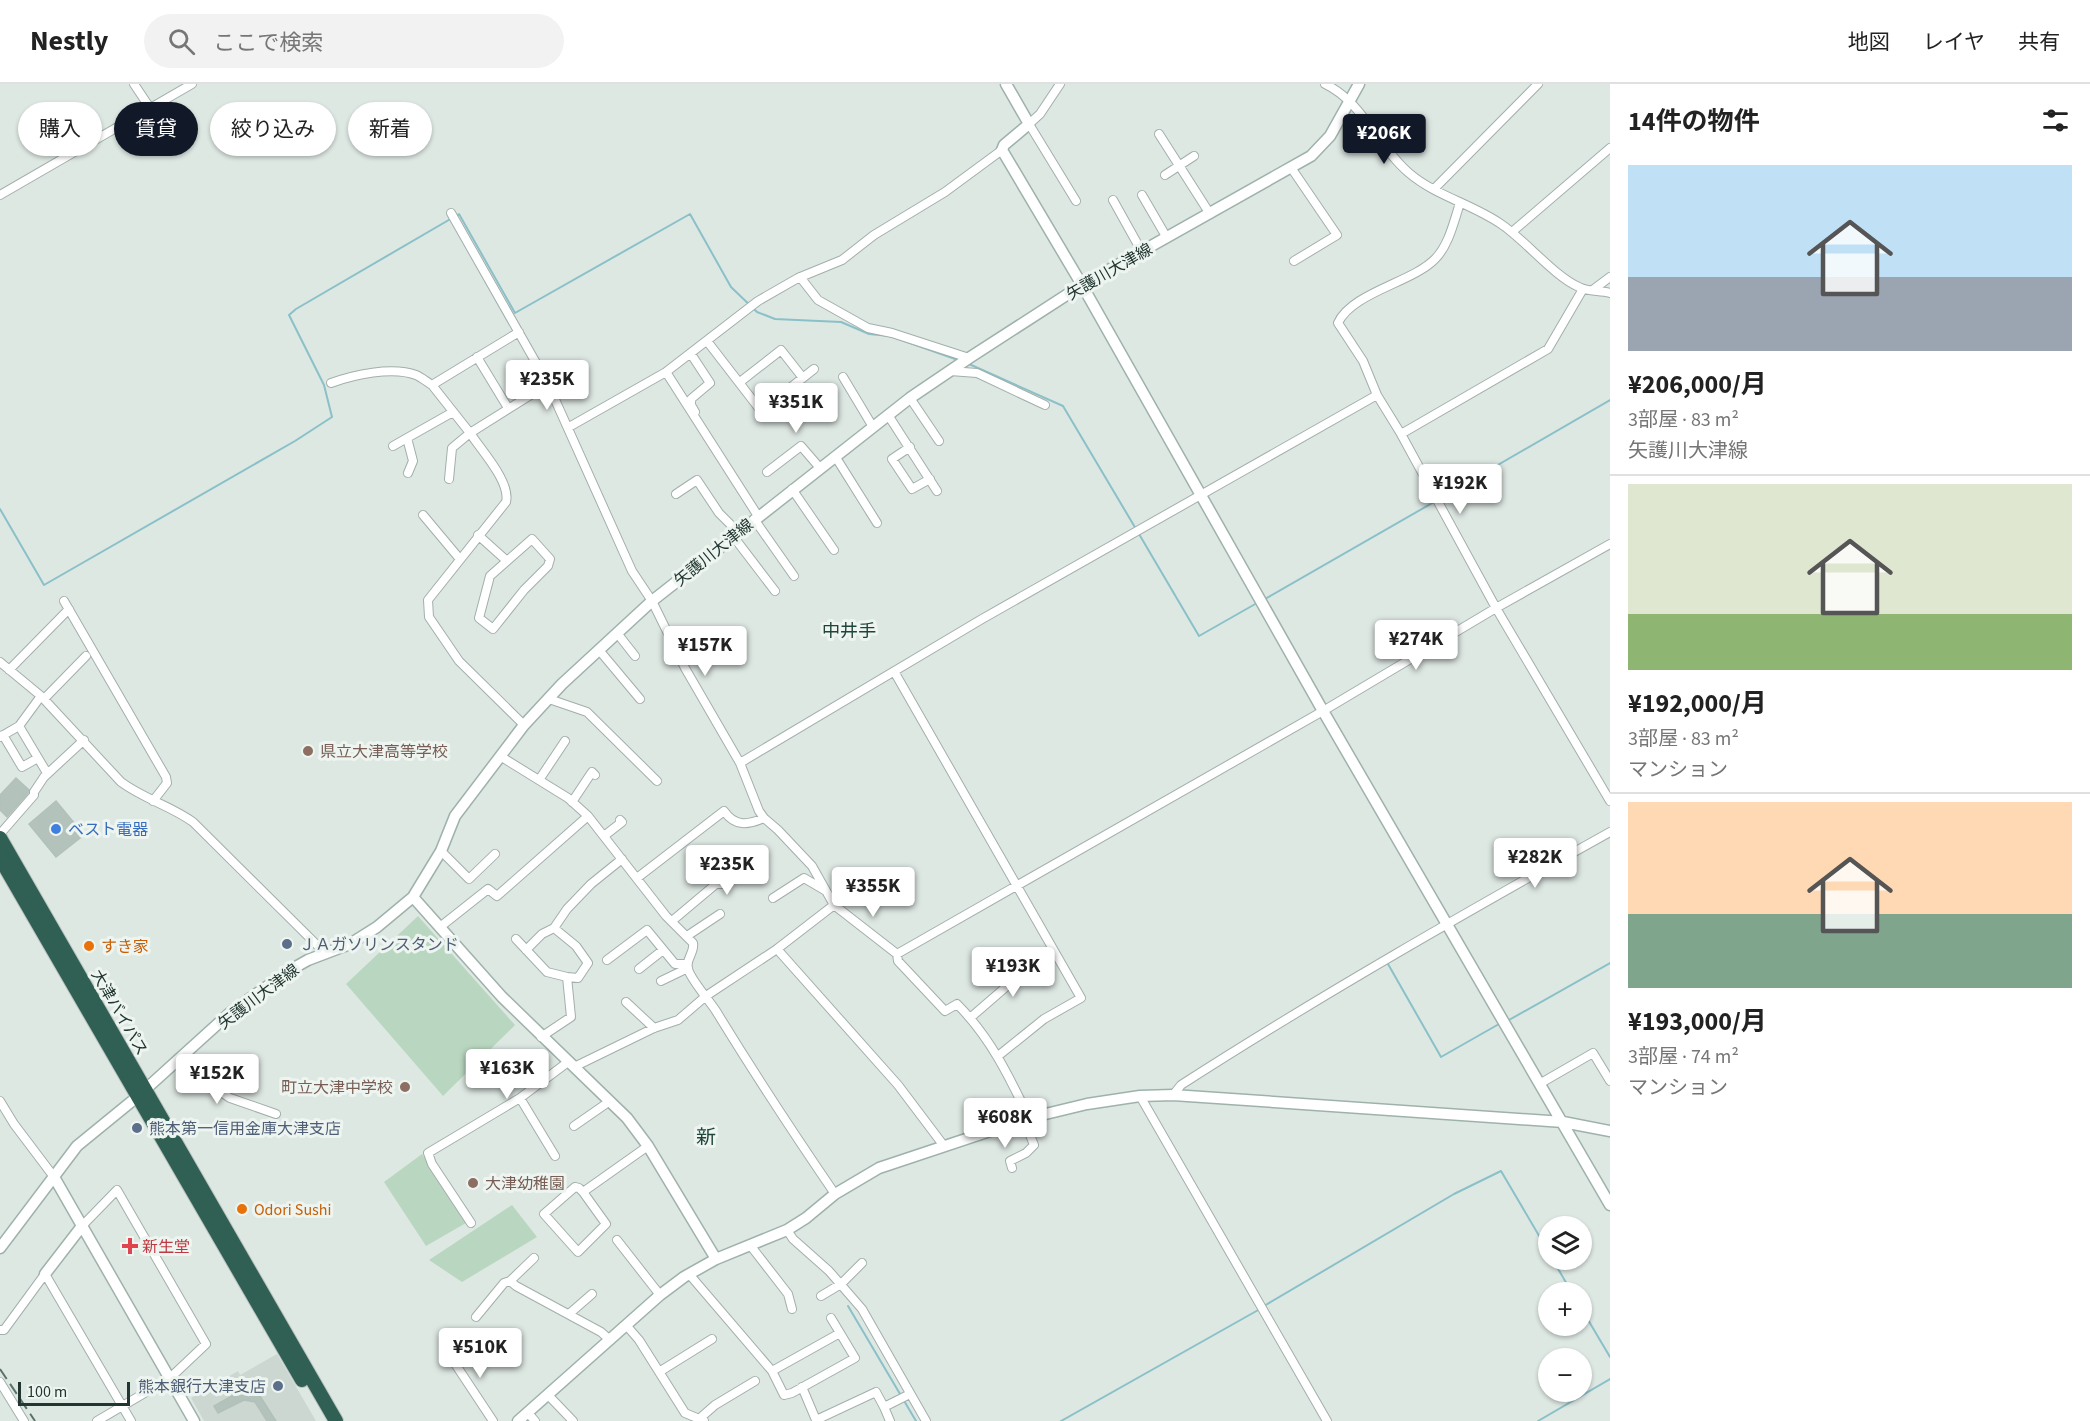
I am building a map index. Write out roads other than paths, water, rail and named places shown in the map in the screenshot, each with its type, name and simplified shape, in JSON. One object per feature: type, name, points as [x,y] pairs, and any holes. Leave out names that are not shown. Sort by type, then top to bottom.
[{"type":"highway","name":"大津バイパス","points":[[0,836],[325,1421]]},
{"type":"highway","name":"大津バイパス","points":[[0,858],[336,1421]]},
{"type":"street","points":[[135,84],[146,102]]},
{"type":"street","points":[[160,102],[192,84]]},
{"type":"street","points":[[1006,84],[1076,201]]},
{"type":"street","points":[[569,427],[666,372],[758,300],[800,277],[842,260],[874,235],[945,192],[1002,150],[1004,145],[1040,114],[1060,84]]},
{"type":"street","points":[[1325,84],[1336,89],[1349,101],[1409,173],[1434,189],[1500,223],[1576,286],[1610,292]]},
{"type":"street","name":"矢護川大津線","points":[[0,1248],[77,1146],[185,1055],[232,1011],[292,969],[350,944],[378,927],[413,897],[441,851],[455,816],[524,725],[652,601],[910,398],[969,358],[1082,285],[1292,169],[1322,146],[1359,84]]},
{"type":"street","points":[[1434,189],[1538,84]]},
{"type":"street","points":[[0,195],[114,129]]},
{"type":"street","points":[[1159,134],[1210,214]]},
{"type":"street","points":[[1512,232],[1610,148]]},
{"type":"street","points":[[1002,150],[1203,495],[1323,711],[1610,1205]]},
{"type":"street","points":[[1165,175],[1194,156]]},
{"type":"street","points":[[1292,169],[1337,235],[1294,261]]},
{"type":"street","points":[[1142,195],[1167,238]]},
{"type":"street","points":[[1113,200],[1142,252]]},
{"type":"street","points":[[1460,203],[1448,238],[1437,258],[1425,267],[1367,297],[1341,316],[1338,323],[1363,361],[1377,395],[1401,434],[1496,608],[1610,801]]},
{"type":"street","points":[[451,213],[548,384],[632,572],[652,601],[685,668],[740,763],[764,818],[812,866],[834,905],[897,954],[898,961],[945,1011],[957,1005],[970,1018],[998,1056],[1034,1144],[1026,1153],[1010,1161],[1012,1168]]},
{"type":"street","points":[[800,277],[818,300],[868,328],[892,333],[969,358]]},
{"type":"street","points":[[1594,289],[1610,277]]},
{"type":"street","points":[[1401,434],[1548,349],[1583,289]]},
{"type":"street","points":[[432,385],[519,332]]},
{"type":"street","points":[[707,341],[761,411],[813,369]]},
{"type":"street","points":[[740,382],[781,351],[802,378]]},
{"type":"street","points":[[691,354],[710,383],[692,399],[691,405],[707,434]]},
{"type":"street","points":[[477,357],[508,408]]},
{"type":"street","points":[[950,371],[977,373],[1045,405]]},
{"type":"street","points":[[330,383],[353,375],[391,372],[415,375],[432,385],[470,433],[500,477],[507,496],[506,502],[459,558],[428,600],[429,617],[459,662],[524,725]]},
{"type":"street","points":[[666,372],[794,576]]},
{"type":"street","points":[[843,377],[873,427]]},
{"type":"street","points":[[449,478],[452,448],[470,433],[548,384]]},
{"type":"street","points":[[740,763],[982,620],[1377,395]]},
{"type":"street","points":[[910,398],[939,441]]},
{"type":"street","points":[[393,446],[453,412]]},
{"type":"street","points":[[888,415],[938,491]]},
{"type":"street","points":[[407,438],[413,461],[408,473]]},
{"type":"street","points":[[766,472],[801,446],[820,468]]},
{"type":"street","points":[[910,447],[892,459],[912,489],[930,478]]},
{"type":"street","points":[[835,456],[877,523]]},
{"type":"street","points":[[676,494],[697,480],[775,591]]},
{"type":"street","points":[[792,489],[834,550]]},
{"type":"street","points":[[423,515],[459,558]]},
{"type":"street","points":[[478,535],[507,561]]},
{"type":"street","points":[[532,539],[550,559],[548,566],[493,629],[479,618],[490,576],[507,561],[532,539]]},
{"type":"street","points":[[897,954],[1610,544]]},
{"type":"street","points":[[64,601],[166,777],[167,783],[153,801]]},
{"type":"street","points":[[9,670],[69,609]]},
{"type":"street","points":[[617,633],[635,656]]},
{"type":"street","points":[[599,650],[640,699]]},
{"type":"street","points":[[38,758],[22,767],[2,736],[19,726],[42,697],[86,656]]},
{"type":"street","points":[[0,662],[42,697],[122,782],[137,794],[193,822],[325,953]]},
{"type":"street","points":[[895,673],[1081,998],[1044,1020],[998,1056]]},
{"type":"street","points":[[549,699],[586,712],[657,781]]},
{"type":"street","points":[[19,726],[47,774]]},
{"type":"street","points":[[0,836],[34,795],[47,774],[84,740]]},
{"type":"street","points":[[539,780],[565,741]]},
{"type":"street","points":[[500,756],[572,802],[588,816],[672,921],[687,936],[694,949],[687,966],[661,981]]},
{"type":"street","points":[[572,802],[592,772],[595,775]]},
{"type":"street","points":[[637,878],[724,811],[730,820],[742,824],[764,818]]},
{"type":"street","points":[[440,927],[488,889],[497,896],[588,816]]},
{"type":"street","points":[[604,836],[622,822],[620,820]]},
{"type":"street","points":[[1173,1095],[1181,1085],[1259,1035],[1448,923],[1610,832]]},
{"type":"street","points":[[441,851],[469,879],[495,854]]},
{"type":"street","points":[[526,950],[542,934],[554,928],[567,909],[591,884],[622,859]]},
{"type":"street","points":[[672,921],[716,884],[726,884],[742,870],[736,862]]},
{"type":"street","points":[[773,898],[804,878],[827,892]]},
{"type":"street","points":[[413,897],[541,1037],[627,1118],[648,1146],[716,1259]]},
{"type":"street","points":[[471,1223],[432,1164],[428,1153],[520,1098],[571,1064],[678,1020],[706,996],[777,949],[834,905]]},
{"type":"street","points":[[687,936],[720,914]]},
{"type":"street","points":[[516,939],[548,972],[578,978],[588,963],[576,946],[554,928]]},
{"type":"street","points":[[607,960],[647,930],[675,964],[687,966],[785,1122],[835,1194]]},
{"type":"street","points":[[777,949],[898,1085],[944,1146]]},
{"type":"street","points":[[639,969],[663,950]]},
{"type":"street","points":[[970,1018],[1007,986],[994,970]]},
{"type":"street","points":[[541,1037],[571,1017],[567,977]]},
{"type":"street","points":[[626,1002],[654,1028]]},
{"type":"street","points":[[1540,1083],[1593,1053],[1610,1081]]},
{"type":"street","points":[[185,1055],[215,1088],[230,1098],[276,1114]]},
{"type":"street","points":[[518,1421],[532,1417],[549,1396],[626,1324],[660,1294],[688,1274],[716,1259],[787,1230],[835,1194],[879,1168],[1024,1120],[1087,1104],[1140,1096],[1173,1095],[1563,1122],[1610,1131]]},
{"type":"street","points":[[1140,1096],[1326,1421]]},
{"type":"street","points":[[520,1098],[555,1156]]},
{"type":"street","points":[[0,1101],[14,1124],[54,1177],[194,1421]]},
{"type":"street","points":[[574,1126],[610,1101]]},
{"type":"street","points":[[583,1192],[648,1146]]},
{"type":"street","points":[[575,1187],[583,1192],[606,1224],[578,1252],[544,1214],[575,1187]]},
{"type":"street","points":[[0,1330],[3,1330],[82,1226],[117,1190],[206,1344],[170,1378],[97,1421]]},
{"type":"street","points":[[787,1230],[793,1239],[841,1284],[862,1308],[926,1421]]},
{"type":"street","points":[[617,1240],[660,1294]]},
{"type":"street","points":[[750,1245],[788,1294],[792,1309]]},
{"type":"street","points":[[476,1317],[504,1283],[510,1281],[534,1258]]},
{"type":"street","points":[[821,1296],[841,1284],[862,1263]]},
{"type":"street","points":[[45,1274],[131,1421]]},
{"type":"street","points":[[688,1274],[772,1371],[784,1395],[802,1388],[855,1358],[831,1318]]},
{"type":"street","points":[[510,1281],[601,1332],[610,1340]]},
{"type":"street","points":[[569,1314],[592,1294]]},
{"type":"street","points":[[626,1324],[685,1413],[702,1420],[715,1405],[755,1382]]},
{"type":"street","points":[[772,1371],[840,1333]]},
{"type":"street","points":[[659,1372],[712,1339]]},
{"type":"street","points":[[446,1350],[493,1421]]},
{"type":"street","points":[[0,1382],[24,1421]]},
{"type":"street","points":[[802,1388],[816,1420],[876,1392],[890,1421]]},
{"type":"street","points":[[884,1407],[910,1394]]},
{"type":"street","points":[[549,1396],[573,1421]]},
{"type":"waterway","points":[[0,509],[44,585],[295,441],[332,417],[324,385],[289,315],[459,214],[515,313],[690,214],[731,287],[757,312],[775,319],[841,322],[869,334],[890,336],[958,360]]},
{"type":"waterway","points":[[969,364],[1063,406],[1136,529]]},
{"type":"waterway","points":[[1439,499],[1610,400]]},
{"type":"waterway","points":[[1265,599],[1434,502]]},
{"type":"waterway","points":[[1139,534],[1199,636],[1257,603]]},
{"type":"waterway","points":[[1509,1020],[1610,963]]},
{"type":"waterway","points":[[1388,964],[1441,1057],[1499,1024]]},
{"type":"waterway","points":[[1264,1306],[1454,1194],[1501,1171],[1538,1234]]},
{"type":"waterway","points":[[1559,1270],[1566,1282]]},
{"type":"waterway","points":[[848,1306],[916,1421]]},
{"type":"waterway","points":[[1061,1421],[1260,1309]]},
{"type":"waterway","points":[[1592,1327],[1610,1357]]},
{"type":"waterway","points":[[1538,1421],[1610,1379]]},
{"type":"railway","points":[[0,1369],[35,1421]]},
{"type":"place","name":"県立大津高等学校","points":[[308,751]]},
{"type":"place","name":"ベスト電器","points":[[56,829]]},
{"type":"place","name":"ＪＡガソリンスタンド","points":[[287,944]]},
{"type":"place","name":"すき家","points":[[89,946]]},
{"type":"place","name":"町立大津中学校","points":[[405,1087]]},
{"type":"place","name":"熊本第一信用金庫大津支店","points":[[137,1128]]},
{"type":"place","name":"大津幼稚園","points":[[473,1183]]},
{"type":"place","name":"Odori Sushi","points":[[242,1209]]},
{"type":"place","name":"新生堂","points":[[130,1246]]},
{"type":"place","name":"熊本銀行大津支店","points":[[278,1386]]},
{"type":"district","name":"中井手","points":[[849,631]]},
{"type":"district","name":"新","points":[[706,1137]]}]
